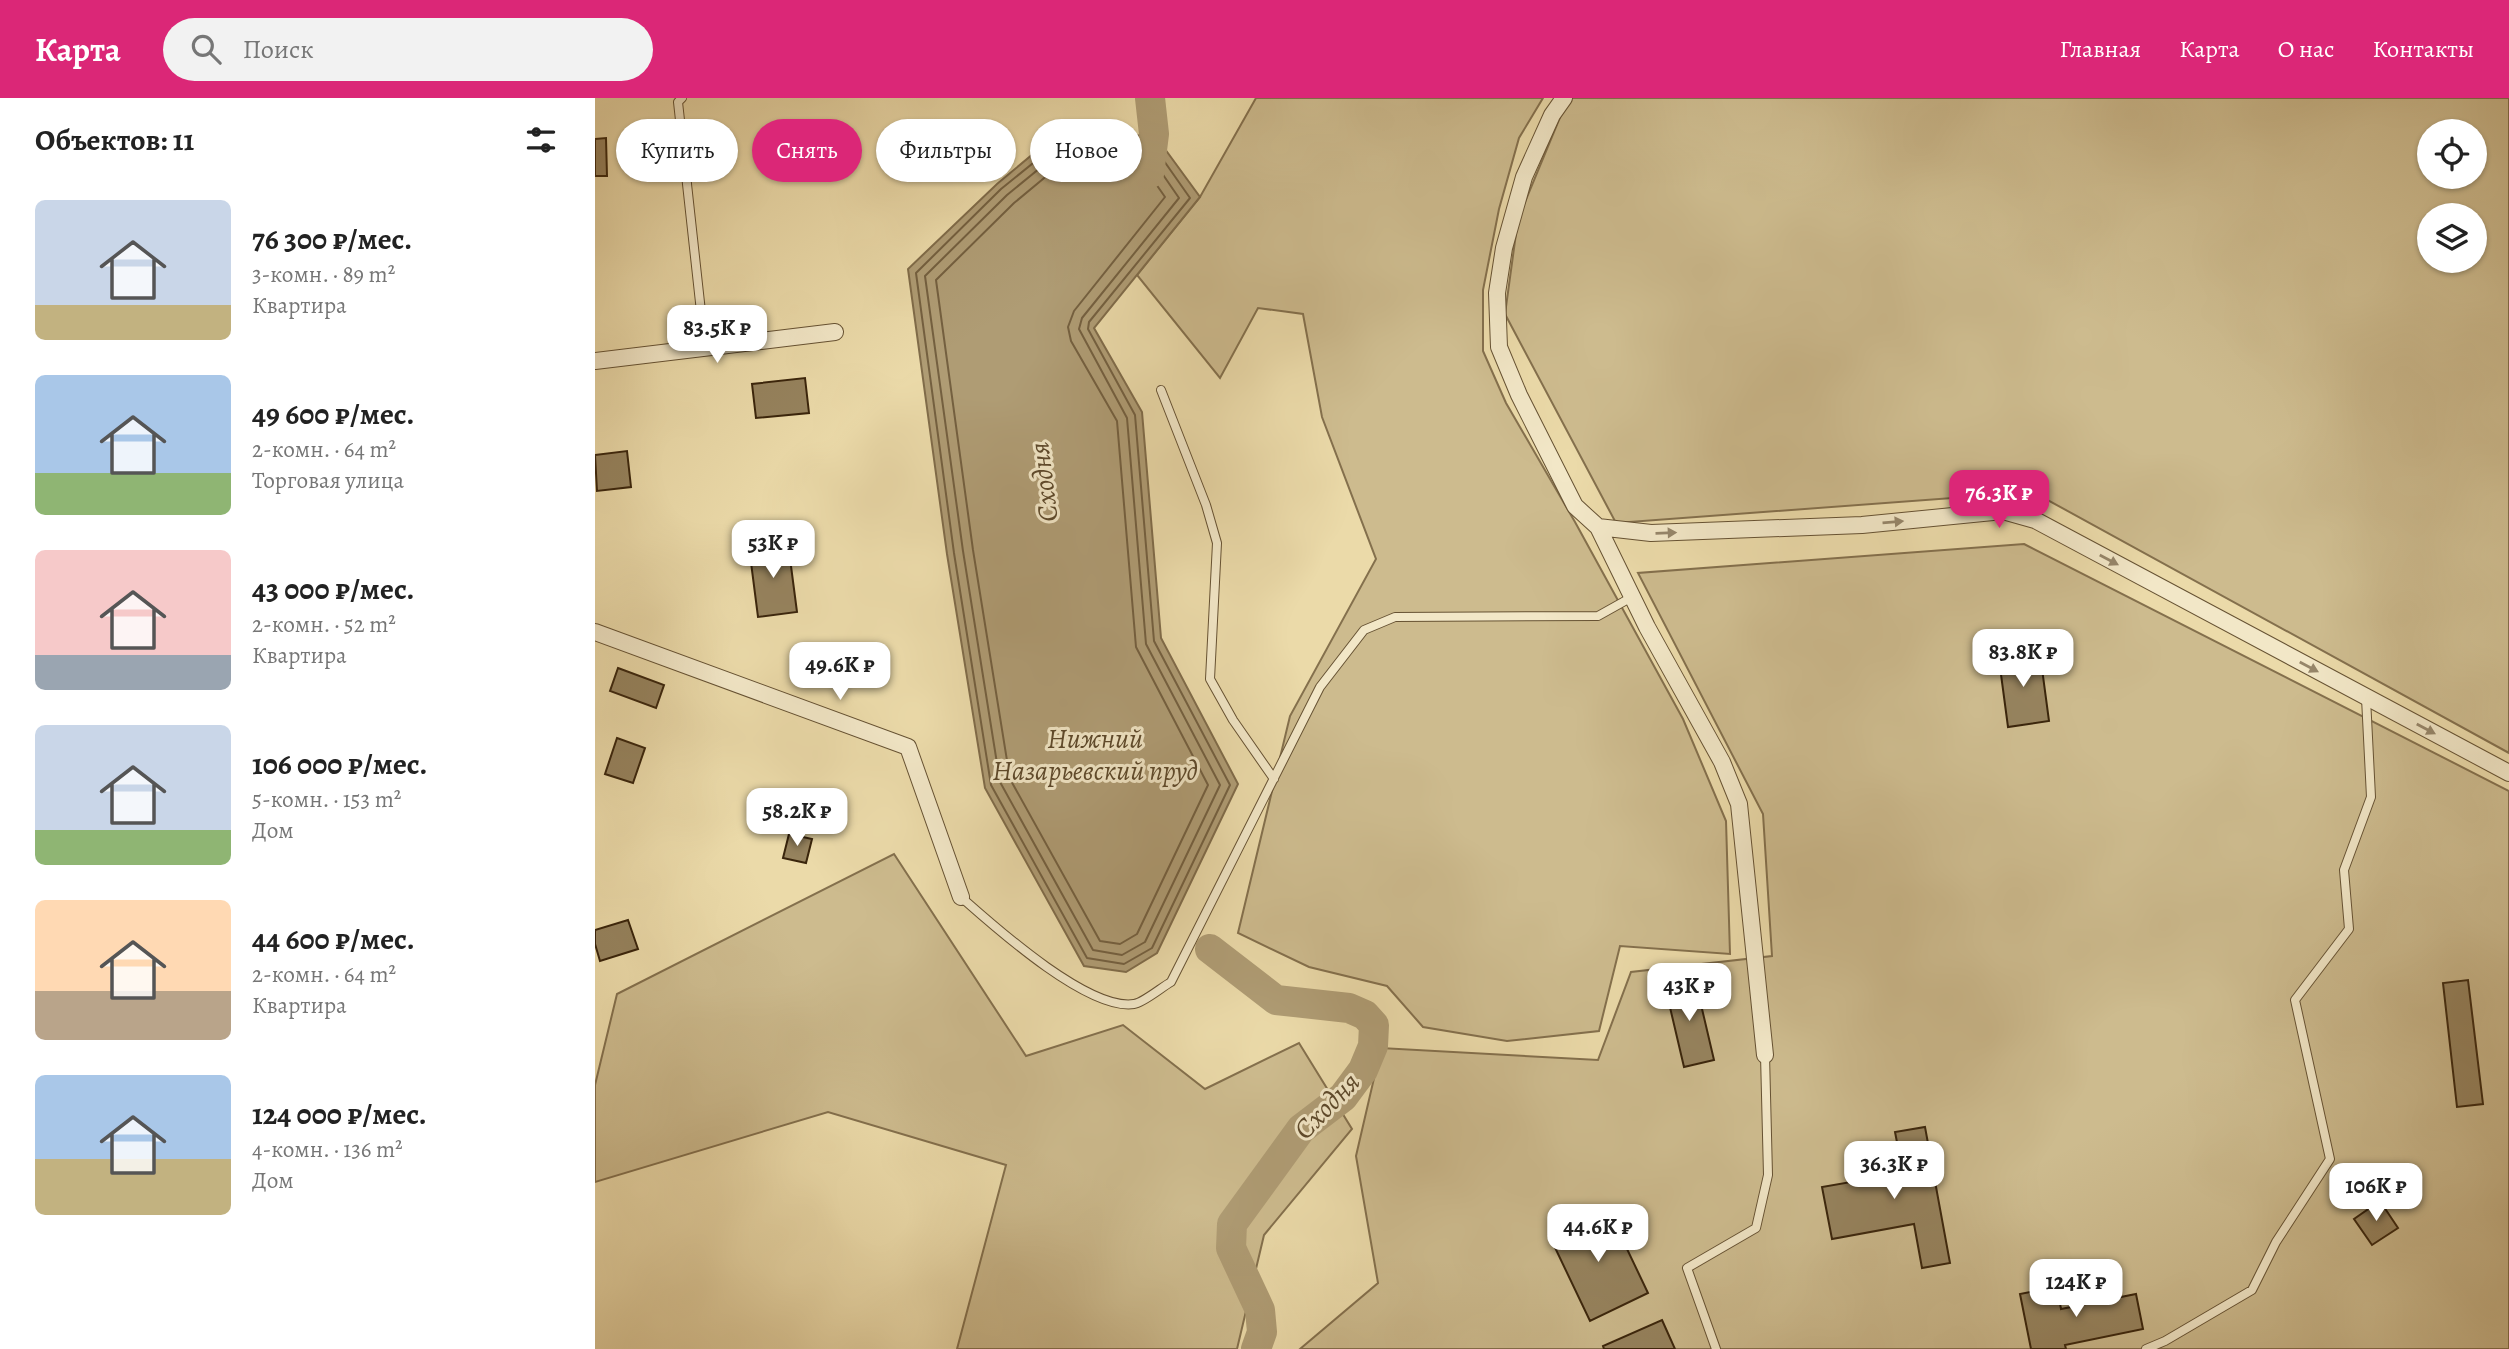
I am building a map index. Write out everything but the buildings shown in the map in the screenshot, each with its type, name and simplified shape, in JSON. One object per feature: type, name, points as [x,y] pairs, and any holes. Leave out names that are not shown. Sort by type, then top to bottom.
[{"type":"street","points":[[1565,98],[1552,115],[1524,177],[1504,248],[1497,293],[1499,347],[1519,395],[1575,506],[1598,527],[1632,597],[1722,761],[1739,804],[1765,1055]]},
{"type":"street","points":[[595,360],[835,332]]},
{"type":"street","points":[[1598,527],[1651,533],[1862,525],[2003,511],[2035,520],[2509,773]]},
{"type":"street","points":[[595,632],[908,747],[961,897]]},
{"type":"lane","points":[[683,98],[678,102],[705,348]]},
{"type":"lane","points":[[1161,390],[1206,505],[1217,543],[1210,679],[1233,720],[1274,779]]},
{"type":"lane","points":[[961,897],[1021,950],[1099,999],[1135,1004],[1171,982],[1320,687],[1364,630],[1395,617],[1598,616],[1632,597]]},
{"type":"lane","points":[[2146,1349],[2165,1341],[2252,1290],[2276,1242],[2330,1159],[2295,1000],[2349,929],[2344,870],[2371,797],[2366,698]]},
{"type":"lane","points":[[1716,1349],[1687,1268],[1756,1228],[1767,1175],[1765,1055]]},
{"type":"shaded area","points":[[1256,98],[1543,98],[1519,138],[1499,209],[1483,290],[1483,351],[1506,403],[1683,719],[1726,821],[1730,954],[1620,946],[1599,1031],[1507,1041],[1423,1027],[1387,986],[1309,967],[1238,933],[1290,716],[1376,559],[1322,417],[1303,314],[1258,308],[1220,378],[1137,275],[1200,197]]},
{"type":"shaded area","points":[[1568,98],[2509,98],[2509,753],[2033,492],[1616,523],[1505,314],[1518,219]]},
{"type":"shaded area","points":[[2024,544],[2509,791],[2509,1349],[1300,1349],[1378,1283],[1356,1156],[1381,1048],[1598,1060],[1631,972],[1772,956],[1763,814],[1638,573]]},
{"type":"shaded area","points":[[894,854],[1026,1056],[1123,1025],[1205,1089],[1299,1043],[1352,1129],[1264,1235],[1237,1349],[957,1349],[1006,1165],[828,1112],[595,1182],[595,1085],[617,994]]},
{"type":"water","name":"Нижний Назарьевский пруд","points":[[1154,134],[1200,197],[1094,328],[1142,412],[1161,638],[1238,784],[1157,953],[1126,972],[1084,966],[985,788],[947,554],[908,269],[999,182],[1016,182],[1016,168],[1030,156],[1030,182],[1142,182],[1142,135]]},
{"type":"waterway","name":"Сходня","points":[[1149,174],[1154,134],[1150,98]]},
{"type":"waterway","name":"Сходня","points":[[1210,949],[1276,1000],[1349,1008],[1365,1015],[1374,1025],[1373,1046],[1363,1070],[1343,1097],[1301,1129],[1232,1224],[1231,1248],[1260,1310],[1262,1332],[1256,1349]]}]
